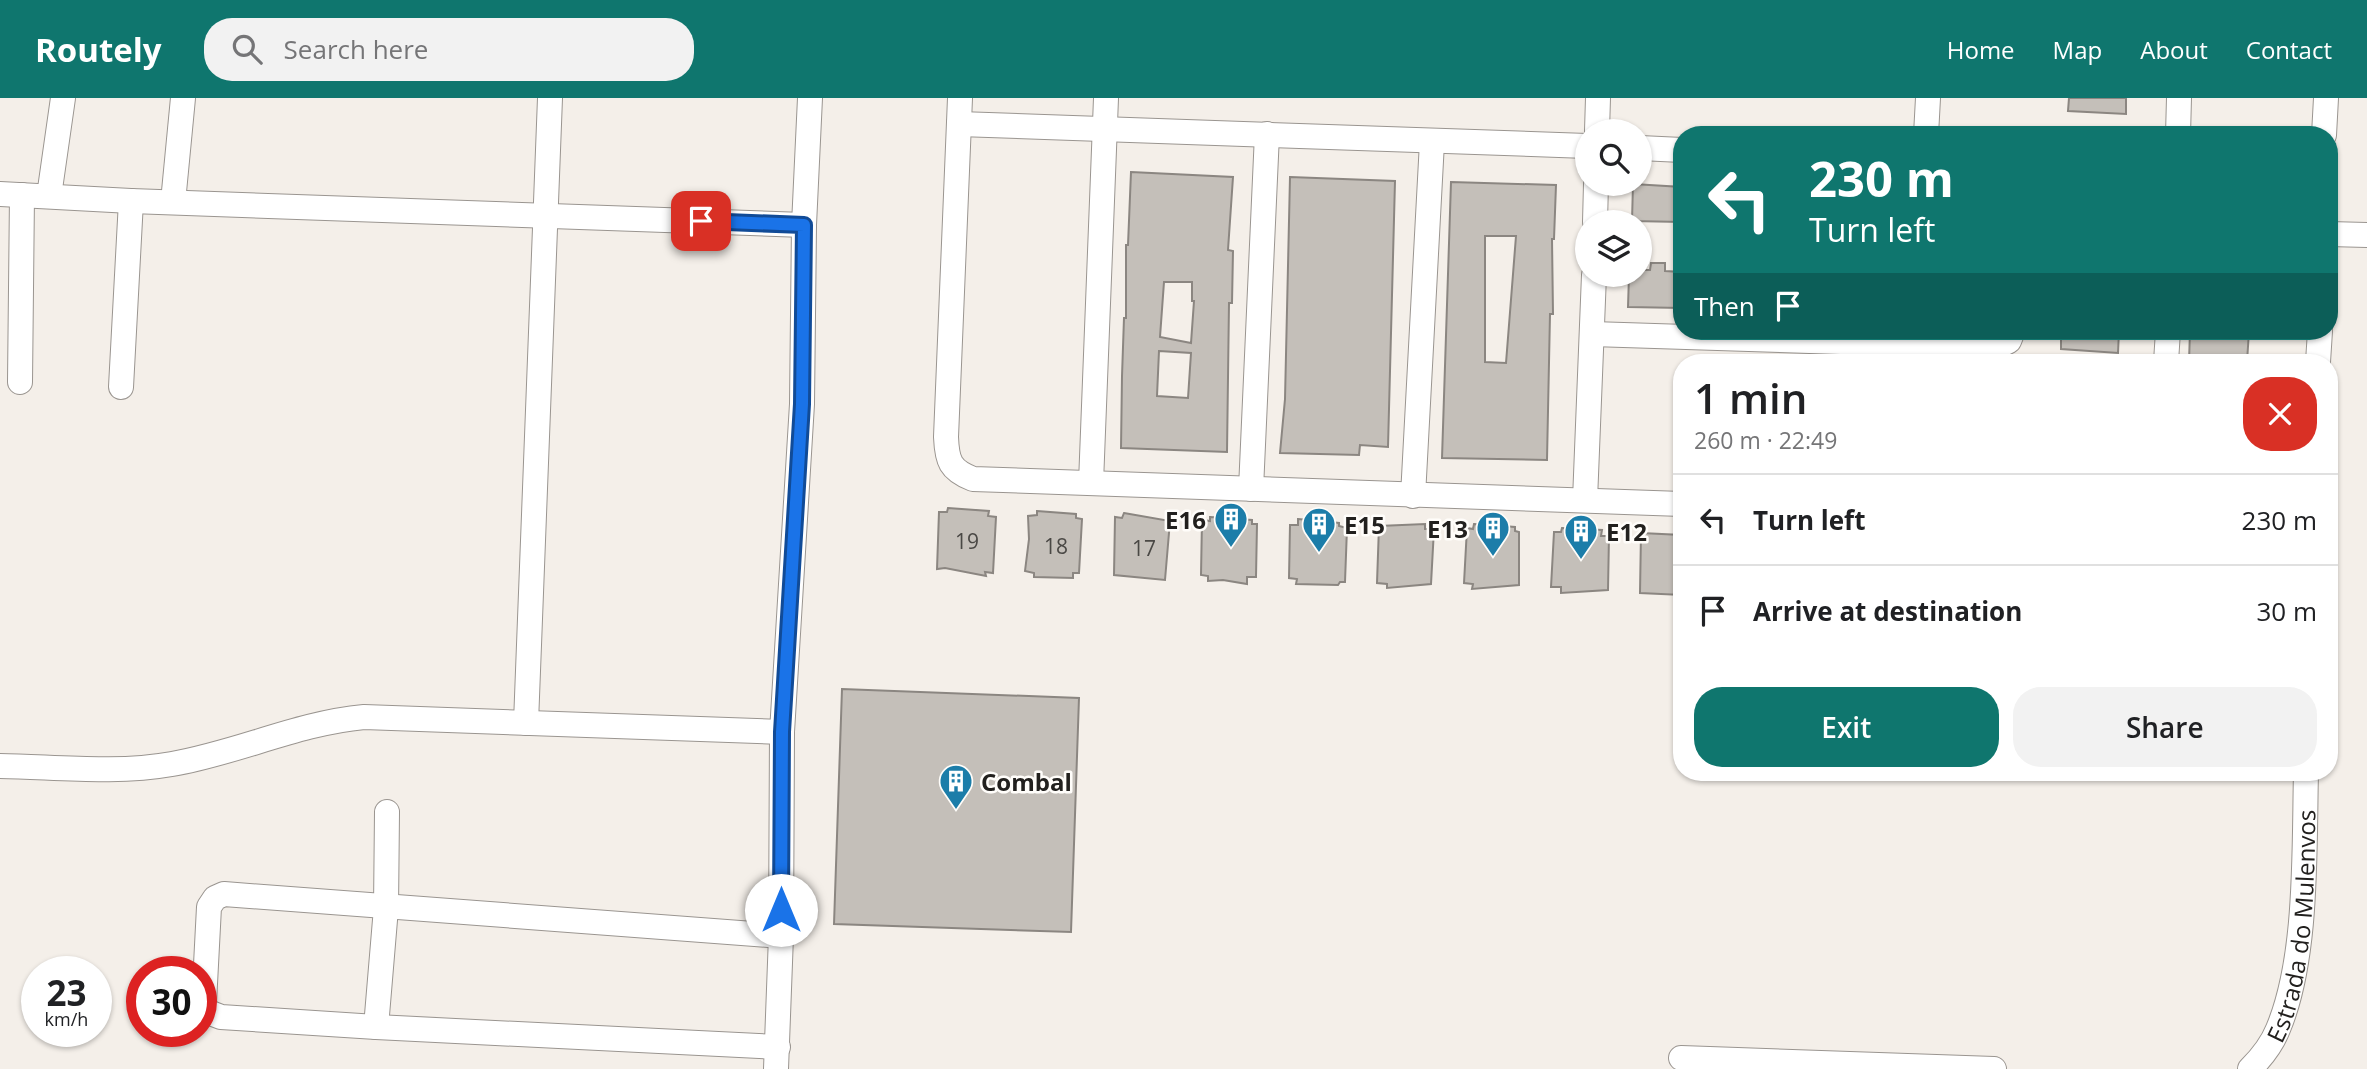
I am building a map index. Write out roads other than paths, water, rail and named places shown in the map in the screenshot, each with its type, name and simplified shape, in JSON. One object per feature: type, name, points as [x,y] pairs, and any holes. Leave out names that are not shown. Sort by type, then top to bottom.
[{"type":"street","points":[[49,195],[63,98]]},
{"type":"street","points":[[173,202],[183,98]]},
{"type":"street","points":[[526,723],[550,98]]},
{"type":"street","points":[[781,936],[224,894],[215,898],[209,907],[204,1003],[208,1012],[221,1017],[777,1058],[781,936],[782,732],[802,404],[804,225],[810,98]]},
{"type":"street","points":[[960,98],[946,457],[958,474],[973,479],[1673,504]]},
{"type":"street","points":[[1091,483],[1106,98]]},
{"type":"street","points":[[1597,119],[1598,98]]},
{"type":"street","points":[[1926,126],[1928,98]]},
{"type":"street","points":[[2178,126],[2179,98]]},
{"type":"street","points":[[2324,126],[2326,98]]},
{"type":"street","points":[[959,124],[1575,146]]},
{"type":"street","points":[[1251,489],[1267,134]]},
{"type":"street","points":[[1413,496],[1432,142]]},
{"type":"street","points":[[1652,149],[1673,150]]},
{"type":"street","points":[[20,382],[11,194],[131,201],[804,225]]},
{"type":"street","points":[[121,387],[131,201]]},
{"type":"street","points":[[2338,234],[2367,235]]},
{"type":"street","points":[[1585,500],[1594,287]]},
{"type":"street","points":[[1592,334],[1673,336]]},
{"type":"street","points":[[1794,340],[1997,346],[2008,340]]},
{"type":"street","points":[[0,766],[134,769],[160,766],[214,755],[331,720],[364,717],[782,732]]},
{"type":"street","name":"Estrada do Mulenvos","points":[[2250,1069],[2277,1032],[2285,1009],[2297,951],[2306,781]]},
{"type":"street","points":[[376,1027],[386,908],[387,812]]},
{"type":"street","points":[[1681,1058],[1994,1069]]},
{"type":"place","name":"E16","points":[[1231,549]]},
{"type":"place","name":"E15","points":[[1319,554]]},
{"type":"place","name":"E13","points":[[1493,558]]},
{"type":"place","name":"E12","points":[[1581,561]]},
{"type":"place","name":"Combal","points":[[956,811]]}]
